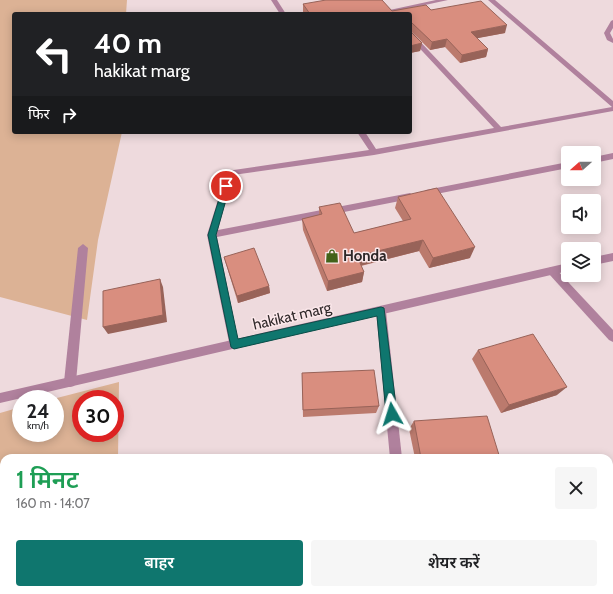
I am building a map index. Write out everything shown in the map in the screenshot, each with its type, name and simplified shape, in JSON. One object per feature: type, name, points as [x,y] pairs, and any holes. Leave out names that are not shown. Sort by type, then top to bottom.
[{"type":"street","points":[[274,0],[282,12]]},
{"type":"street","points":[[394,12],[445,0]]},
{"type":"street","points":[[491,0],[613,105]]},
{"type":"street","points":[[383,6],[389,12]]},
{"type":"street","points":[[613,22],[607,34],[609,39],[613,41]]},
{"type":"street","points":[[412,36],[499,129]]},
{"type":"street","points":[[234,344],[212,235],[230,173],[374,152],[613,109]]},
{"type":"street","points":[[362,134],[374,152]]},
{"type":"street","points":[[601,159],[613,156]]},
{"type":"street","points":[[212,235],[561,166]]},
{"type":"street","points":[[70,382],[83,248]]},
{"type":"street","points":[[601,260],[613,257]]},
{"type":"street","name":"hakikat marg","points":[[0,398],[561,269]]},
{"type":"street","points":[[552,271],[613,337]]},
{"type":"street","points":[[381,311],[396,454]]},
{"type":"shaded area","points":[[0,0],[127,0],[126,12],[12,12],[12,134],[122,134],[98,240],[87,320],[0,297]]},
{"type":"shaded area","points":[[119,382],[119,390],[88,390]]},
{"type":"shaded area","points":[[72,394],[72,442],[118,442],[118,454],[0,454],[0,413],[12,410],[12,442],[64,442],[64,396]]},
{"type":"building","points":[[326,0],[382,0],[392,11],[426,5],[431,10],[481,1],[507,25],[471,32],[488,49],[462,55],[447,39],[432,42],[412,23],[412,12],[309,12],[303,4]]},
{"type":"building","points":[[412,33],[422,43],[412,46]]},
{"type":"building","points":[[437,188],[475,247],[433,258],[423,240],[357,256],[364,272],[328,281],[302,219],[322,214],[319,207],[340,203],[354,233],[411,219],[398,197]]},
{"type":"building","points":[[254,248],[269,286],[237,296],[224,257]]},
{"type":"building","points":[[160,279],[163,315],[103,327],[103,291]]},
{"type":"building","points":[[533,334],[567,387],[509,405],[478,350]]},
{"type":"building","points":[[374,370],[379,406],[303,410],[302,373]]},
{"type":"building","points":[[487,416],[499,454],[420,454],[414,421]]},
{"type":"place","name":"Honda","points":[[332,256]]},
{"type":"route","points":[[226,186],[212,235],[234,344],[381,311],[392,414]]}]
